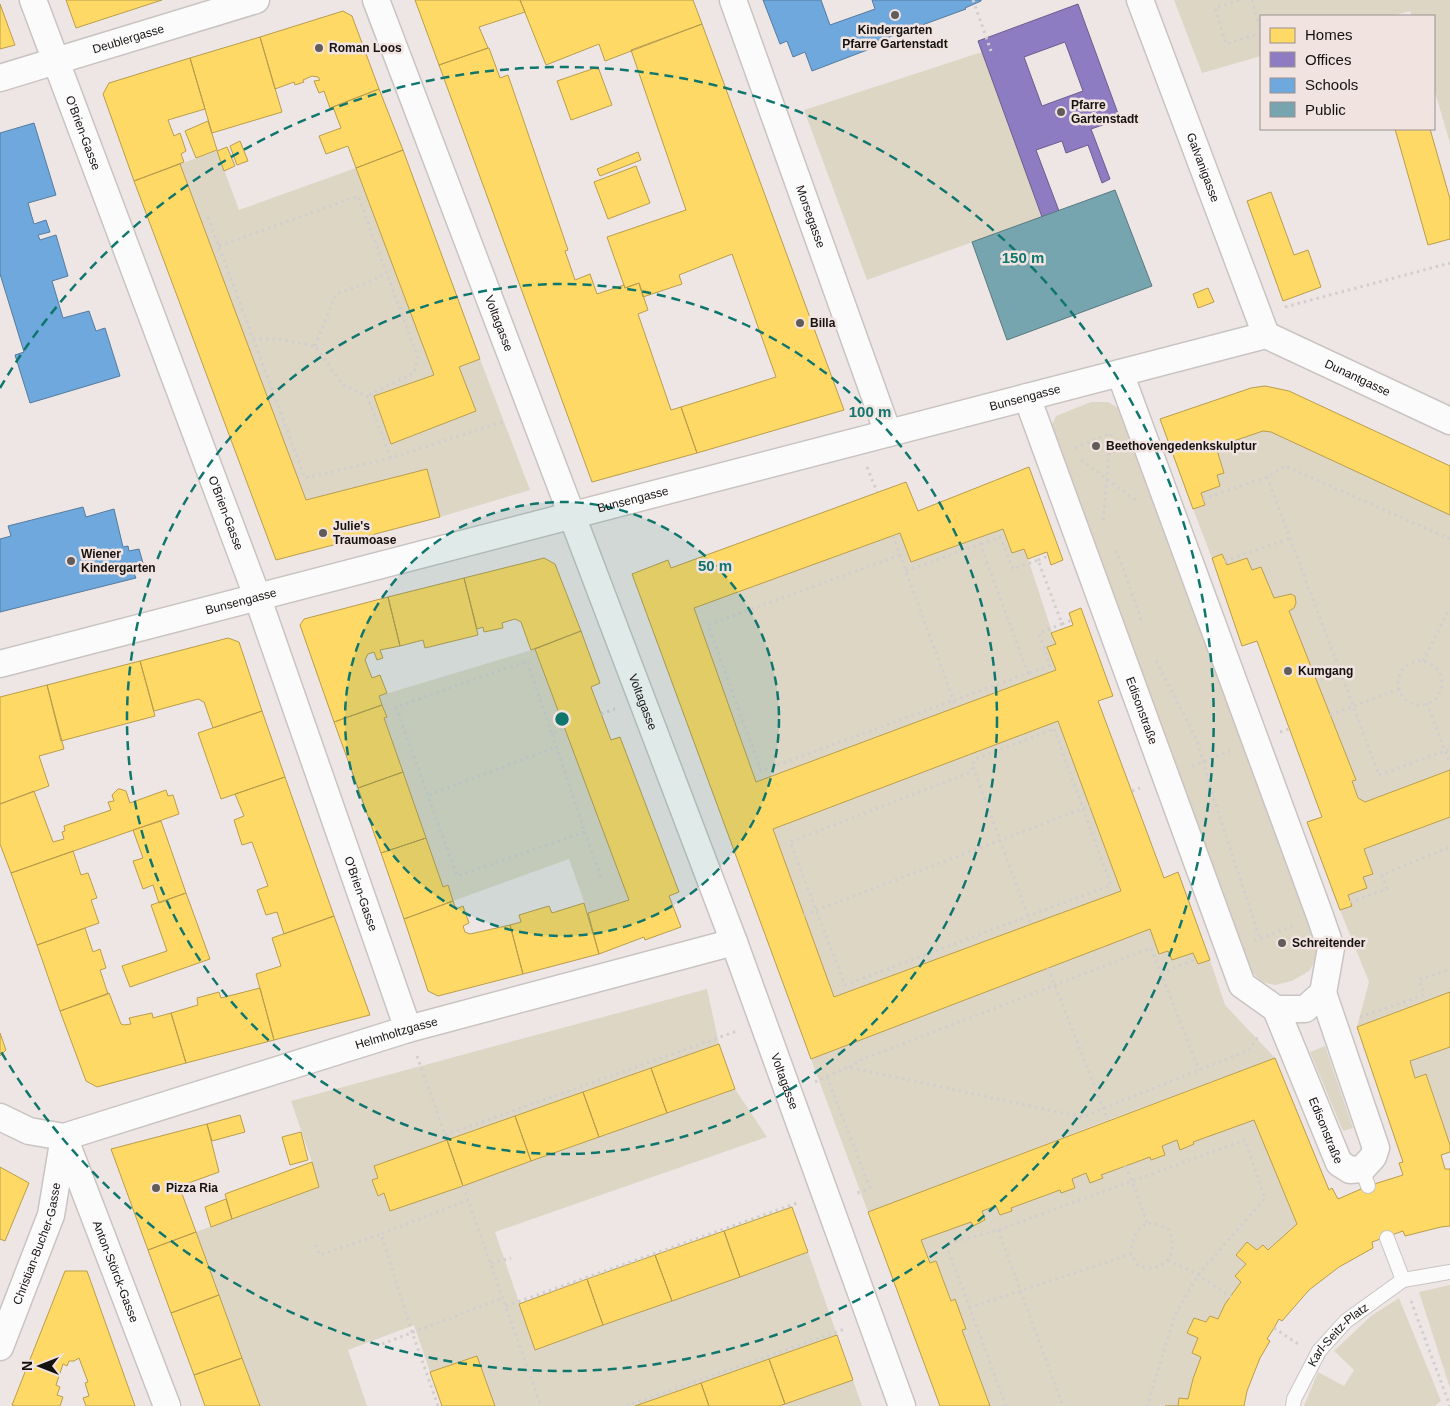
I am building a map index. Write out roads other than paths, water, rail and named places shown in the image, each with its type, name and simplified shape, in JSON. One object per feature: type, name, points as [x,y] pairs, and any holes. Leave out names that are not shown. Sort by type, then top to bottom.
[{"type":"street","name":"O'Brien-Gasse","points":[[33,0],[257,596],[408,1029]]},
{"type":"street","name":"Deublergasse","points":[[0,78],[256,0]]},
{"type":"street","name":"Voltagasse","points":[[376,0],[734,942],[902,1406]]},
{"type":"street","name":"Morsegasse","points":[[733,0],[888,433]]},
{"type":"street","name":"Galvanigasse","points":[[1140,0],[1262,324]]},
{"type":"street","name":"Bunsengasse","points":[[0,664],[1120,373],[1262,324]]},
{"type":"street","name":"Dunantgasse","points":[[1262,324],[1328,364],[1450,421]]},
{"type":"street","points":[[1120,373],[1331,948],[1322,993],[1305,1009],[1276,1009]]},
{"type":"street","name":"Edisonstraße","points":[[1027,397],[1059,455],[1086,558],[1242,985],[1276,1009],[1340,1163],[1365,1178],[1376,1148],[1322,993]]},
{"type":"street","name":"Helmholtzgasse","points":[[64,1136],[408,1029],[734,942]]},
{"type":"street","points":[[0,1117],[29,1131],[64,1136]]},
{"type":"street","name":"Christian-Bucher-Gasse","points":[[0,1347],[51,1215],[64,1136]]},
{"type":"street","name":"Anton-Störck-Gasse","points":[[64,1136],[168,1406]]},
{"type":"lane","points":[[1387,1238],[1403,1280]]},
{"type":"lane","name":"Karl-Seitz-Platz","points":[[1293,1406],[1294,1399],[1319,1351],[1346,1321],[1403,1280],[1450,1272]]},
{"type":"place","name":"Kindergarten Pfarre Gartenstadt","points":[[895,15]]},
{"type":"place","name":"Roman Loos","points":[[319,48]]},
{"type":"place","name":"Pfarre Gartenstadt","points":[[1061,112]]},
{"type":"place","name":"Billa","points":[[800,323]]},
{"type":"place","name":"Beethovengedenkskulptur","points":[[1096,446]]},
{"type":"place","name":"Julie's Traumoase","points":[[323,533]]},
{"type":"place","name":"Wiener Kindergarten","points":[[71,561]]},
{"type":"place","name":"Kumgang","points":[[1288,671]]},
{"type":"place","name":"Schreitender","points":[[1282,943]]},
{"type":"place","name":"Pizza Ria","points":[[156,1188]]}]
